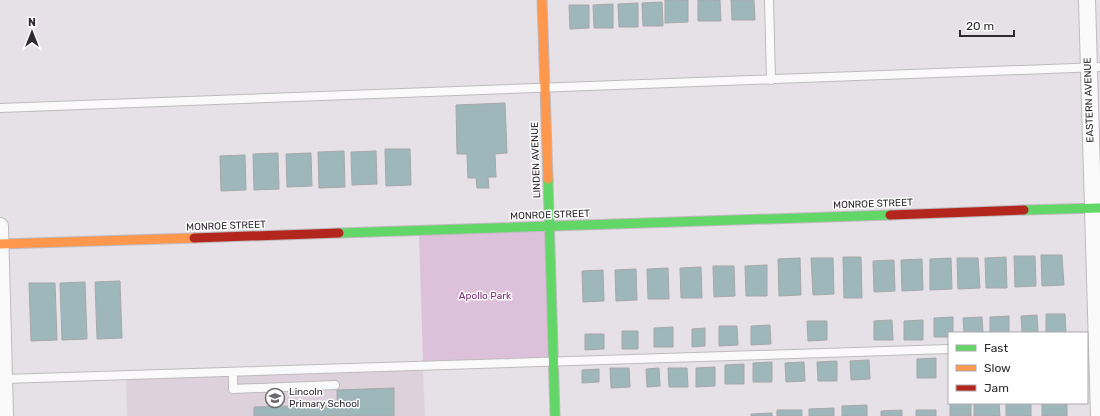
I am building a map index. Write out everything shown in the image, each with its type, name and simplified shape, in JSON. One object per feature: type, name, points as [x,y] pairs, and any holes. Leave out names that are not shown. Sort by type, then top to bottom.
[{"type":"street","name":"LINDEN AVENUE","points":[[542,0],[555,416]]},
{"type":"street","name":"EASTERN AVENUE","points":[[1087,0],[1094,68],[1096,208],[1095,344],[1099,416]]},
{"type":"street","name":"MONROE STREET","points":[[0,244],[1096,208]]},
{"type":"street","points":[[0,226],[5,416]]},
{"type":"lane","points":[[769,0],[771,80]]},
{"type":"lane","points":[[0,108],[1094,68]]},
{"type":"lane","points":[[4,380],[948,349]]},
{"type":"lane","points":[[233,372],[233,389],[335,385]]},
{"type":"shaded area","name":"Lincoln Primary School","points":[[423,370],[425,416],[127,416],[126,379]]},
{"type":"green space","name":"Apollo Park","points":[[546,229],[550,359],[423,362],[419,233]]},
{"type":"building","points":[[665,0],[688,0],[688,22],[665,23]]},
{"type":"building","points":[[698,0],[720,0],[721,21],[698,21]]},
{"type":"building","points":[[731,0],[754,0],[755,20],[732,20]]},
{"type":"building","points":[[662,2],[663,26],[643,26],[642,3]]},
{"type":"building","points":[[638,3],[638,27],[619,27],[618,4]]},
{"type":"building","points":[[613,4],[613,28],[594,28],[593,5]]},
{"type":"building","points":[[569,5],[589,5],[589,28],[570,29]]},
{"type":"building","points":[[505,103],[507,153],[495,154],[496,177],[488,177],[489,188],[477,188],[476,178],[468,178],[467,154],[457,154],[456,105]]},
{"type":"building","points":[[385,149],[410,149],[411,185],[386,186]]},
{"type":"building","points":[[344,151],[345,187],[319,188],[318,152]]},
{"type":"building","points":[[376,151],[377,184],[352,185],[351,152]]},
{"type":"building","points":[[278,153],[279,189],[254,190],[253,154]]},
{"type":"building","points":[[311,153],[312,186],[287,187],[286,154]]},
{"type":"building","points":[[245,155],[246,190],[221,191],[220,156]]},
{"type":"building","points":[[1041,255],[1062,255],[1064,285],[1042,286]]},
{"type":"building","points":[[1014,256],[1035,256],[1036,286],[1015,287]]},
{"type":"building","points":[[843,257],[861,257],[862,298],[844,298]]},
{"type":"building","points":[[1006,257],[1007,288],[986,288],[985,258]]},
{"type":"building","points":[[800,258],[801,295],[779,296],[778,259]]},
{"type":"building","points":[[811,258],[833,258],[834,294],[813,295]]},
{"type":"building","points":[[951,258],[952,289],[930,290],[930,259]]},
{"type":"building","points":[[957,258],[978,258],[980,288],[958,289]]},
{"type":"building","points":[[922,259],[923,290],[902,291],[901,260]]},
{"type":"building","points":[[894,260],[895,291],[874,292],[873,261]]},
{"type":"building","points":[[767,265],[767,296],[746,296],[745,266]]},
{"type":"building","points":[[713,266],[734,266],[735,296],[714,297]]},
{"type":"building","points":[[701,267],[702,298],[681,298],[680,268]]},
{"type":"building","points":[[668,268],[669,299],[648,299],[647,269]]},
{"type":"building","points":[[636,269],[637,300],[616,301],[615,270]]},
{"type":"building","points":[[603,270],[604,301],[583,302],[582,271]]},
{"type":"building","points":[[120,281],[122,338],[97,339],[95,282]]},
{"type":"building","points":[[85,282],[87,339],[62,340],[60,283]]},
{"type":"building","points":[[29,283],[55,283],[57,340],[31,341]]},
{"type":"building","points":[[1046,314],[1065,314],[1066,332],[1046,332]]},
{"type":"building","points":[[1037,315],[1038,332],[1022,332],[1021,316]]},
{"type":"building","points":[[1009,316],[1009,332],[990,332],[990,317]]},
{"type":"building","points":[[953,317],[953,332],[948,332],[948,337],[934,337],[934,318]]},
{"type":"building","points":[[982,317],[983,332],[964,332],[963,318]]},
{"type":"building","points":[[892,320],[893,340],[874,340],[874,321]]},
{"type":"building","points":[[923,320],[923,340],[904,340],[904,321]]},
{"type":"building","points":[[807,321],[827,321],[827,340],[808,341]]},
{"type":"building","points":[[770,325],[771,344],[751,345],[751,326]]},
{"type":"building","points":[[719,326],[737,326],[738,345],[719,346]]},
{"type":"building","points":[[673,327],[673,347],[654,347],[654,328]]},
{"type":"building","points":[[705,328],[705,346],[692,347],[692,329]]},
{"type":"building","points":[[622,331],[638,331],[638,349],[622,349]]},
{"type":"building","points":[[585,334],[604,334],[604,349],[585,350]]},
{"type":"building","points":[[936,358],[936,378],[917,378],[917,359]]},
{"type":"building","points":[[869,360],[870,379],[851,380],[850,361]]},
{"type":"building","points":[[837,361],[837,381],[818,381],[817,362]]},
{"type":"building","points":[[772,362],[772,382],[753,382],[753,363]]},
{"type":"building","points":[[804,362],[805,381],[786,382],[785,363]]},
{"type":"building","points":[[744,364],[744,384],[725,384],[725,365]]},
{"type":"building","points":[[715,367],[715,386],[696,387],[696,368]]},
{"type":"building","points":[[610,368],[629,368],[630,387],[611,388]]},
{"type":"building","points":[[659,368],[660,386],[647,387],[646,369]]},
{"type":"building","points":[[668,368],[687,368],[688,387],[669,387]]},
{"type":"building","points":[[599,369],[599,382],[582,383],[582,370]]},
{"type":"building","points":[[394,388],[394,416],[254,416],[254,407],[337,405],[337,390]]},
{"type":"building","points":[[950,404],[971,404],[971,416],[950,416]]},
{"type":"building","points":[[974,404],[999,404],[1000,416],[974,416]]},
{"type":"building","points":[[1006,404],[1031,404],[1031,416],[1006,416]]},
{"type":"building","points":[[1042,404],[1067,404],[1067,416],[1042,416]]},
{"type":"building","points":[[867,405],[867,416],[842,416],[842,406]]},
{"type":"building","points":[[834,408],[834,416],[809,416],[809,409]]},
{"type":"building","points":[[777,410],[802,410],[802,416],[777,416]]},
{"type":"building","points":[[902,410],[902,416],[881,416],[881,411]]},
{"type":"building","points":[[916,410],[936,410],[936,416],[916,416]]},
{"type":"building","points":[[772,413],[772,416],[751,416],[751,414]]},
{"type":"traffic: fast","points":[[548,179],[555,416]]},
{"type":"traffic: fast","points":[[1024,210],[1100,208]]},
{"type":"traffic: fast","points":[[339,233],[890,215]]},
{"type":"traffic: slow","points":[[542,0],[548,179]]},
{"type":"traffic: slow","points":[[0,244],[194,238]]},
{"type":"traffic: jam","points":[[890,215],[1024,210]]},
{"type":"traffic: jam","points":[[194,238],[339,233]]},
{"type":"place","name":"Lincoln Primary School","points":[[275,398]]}]
